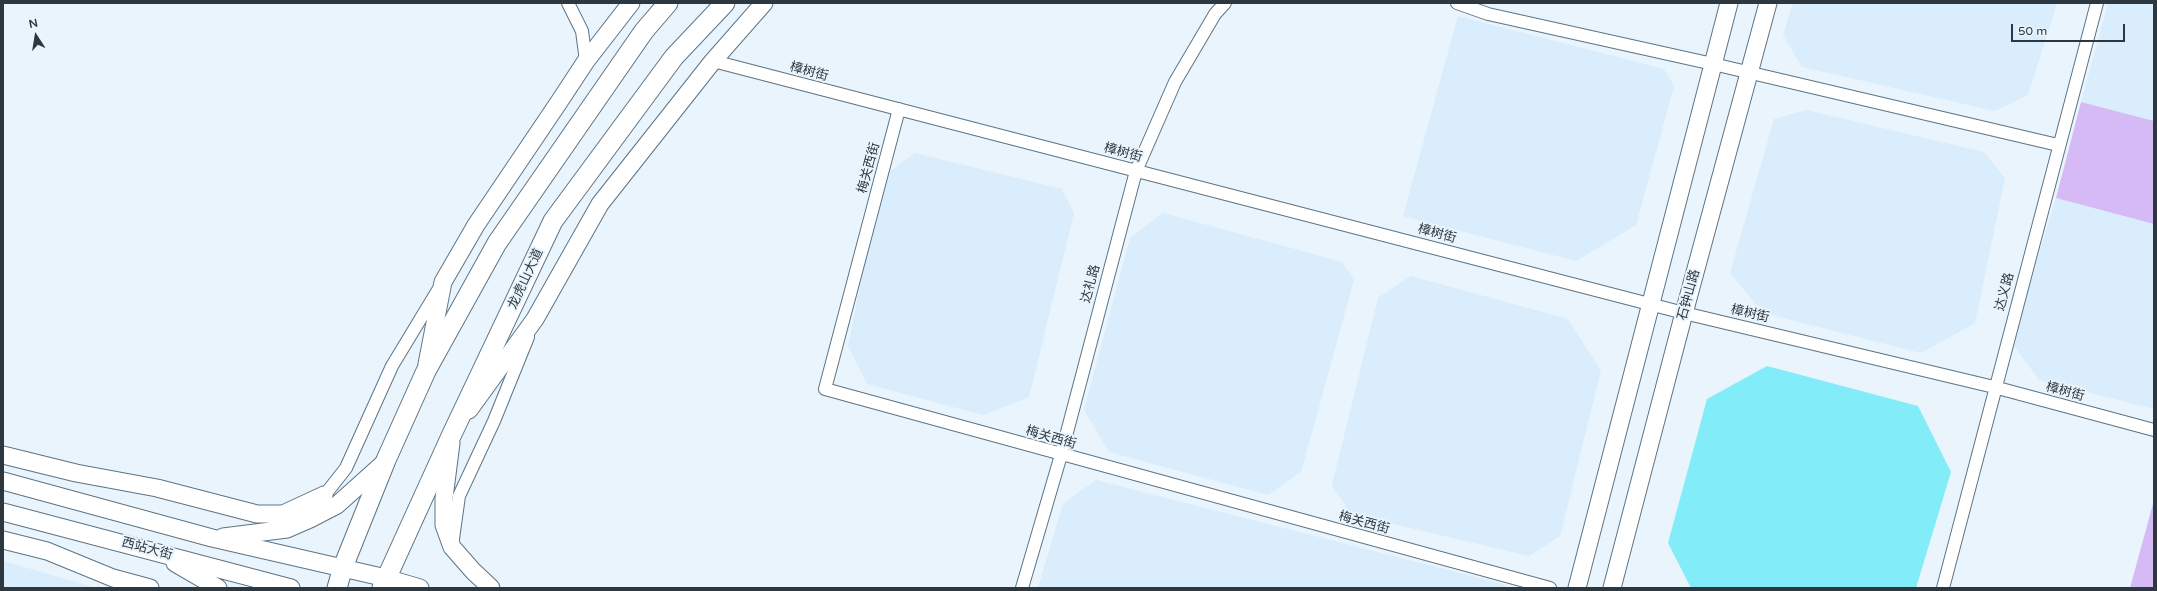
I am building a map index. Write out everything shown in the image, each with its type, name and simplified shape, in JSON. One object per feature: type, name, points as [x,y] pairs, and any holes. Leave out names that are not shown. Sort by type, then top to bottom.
[{"type":"main road","points":[[426,371],[443,282],[476,225],[586,61],[631,3]]},
{"type":"main road","points":[[337,588],[343,567],[386,460],[426,371],[497,243],[644,32],[668,3]]},
{"type":"main road","name":"龙虎山大道","points":[[384,583],[452,434],[554,221],[674,57],[725,3]]},
{"type":"main road","points":[[491,588],[473,571],[452,547],[444,525],[444,498],[452,434],[535,319],[600,204],[713,61],[764,3]]},
{"type":"main road","points":[[1577,588],[1729,3]]},
{"type":"main road","name":"石钟山路","points":[[1612,588],[1684,313],[1768,3]]},
{"type":"main road","points":[[3,455],[76,473],[157,488],[257,514],[284,514],[324,495]]},
{"type":"main road","points":[[212,538],[287,529],[310,519],[337,505],[386,460]]},
{"type":"main road","points":[[3,481],[212,538],[343,567],[384,583],[420,588]]},
{"type":"main road","name":"西站大街","points":[[3,512],[291,588]]},
{"type":"main road","points":[[3,540],[47,552],[113,578],[150,588]]},
{"type":"main road","points":[[154,551],[218,588]]},
{"type":"street","points":[[568,3],[582,31],[586,61]]},
{"type":"street","name":"达礼路","points":[[1022,588],[1060,455],[1136,171],[1175,82],[1215,14],[1225,3]]},
{"type":"street","points":[[1457,3],[1488,14],[1713,64],[2058,145]]},
{"type":"street","name":"达义路","points":[[1943,588],[1994,387],[2096,3]]},
{"type":"street","name":"樟树街","points":[[713,61],[1684,313],[1994,387],[2154,430]]},
{"type":"street","name":"梅关西街","points":[[898,109],[825,389],[1060,455],[1550,588]]},
{"type":"street","points":[[310,519],[324,495],[346,468],[392,366],[443,282]]},
{"type":"street","points":[[452,547],[459,496],[494,421],[535,319]]},
{"type":"shaded area","points":[[1793,3],[2057,3],[2028,95],[1995,111],[1802,67],[1783,35]]},
{"type":"shaded area","points":[[2108,3],[2154,3],[2154,121],[2081,102]]},
{"type":"shaded area","points":[[1458,16],[1664,69],[1674,86],[1636,225],[1576,261],[1403,216]]},
{"type":"shaded area","points":[[2081,102],[2154,121],[2154,224],[2056,198]]},
{"type":"shaded area","points":[[1806,110],[1984,152],[2005,178],[1975,323],[1921,353],[1763,313],[1730,273],[1774,119]]},
{"type":"shaded area","points":[[915,153],[1062,189],[1074,213],[1029,397],[983,415],[867,384],[848,346],[882,177]]},
{"type":"shaded area","points":[[2056,198],[2154,224],[2154,409],[2039,380],[2012,343]]},
{"type":"shaded area","points":[[1163,213],[1342,262],[1354,280],[1301,472],[1268,495],[1109,452],[1084,410],[1130,238]]},
{"type":"shaded area","points":[[1411,276],[1568,319],[1601,371],[1560,536],[1529,556],[1351,514],[1332,485],[1378,298]]},
{"type":"shaded area","points":[[1096,480],[1503,584],[1506,588],[1038,588],[1063,504]]},
{"type":"shaded area","points":[[2154,500],[2154,588],[2130,588]]},
{"type":"shaded area","points":[[3,561],[97,588],[3,588]]},
{"type":"building","points":[[1767,366],[1918,406],[1951,472],[1916,588],[1691,588],[1668,543],[1707,399]]}]
